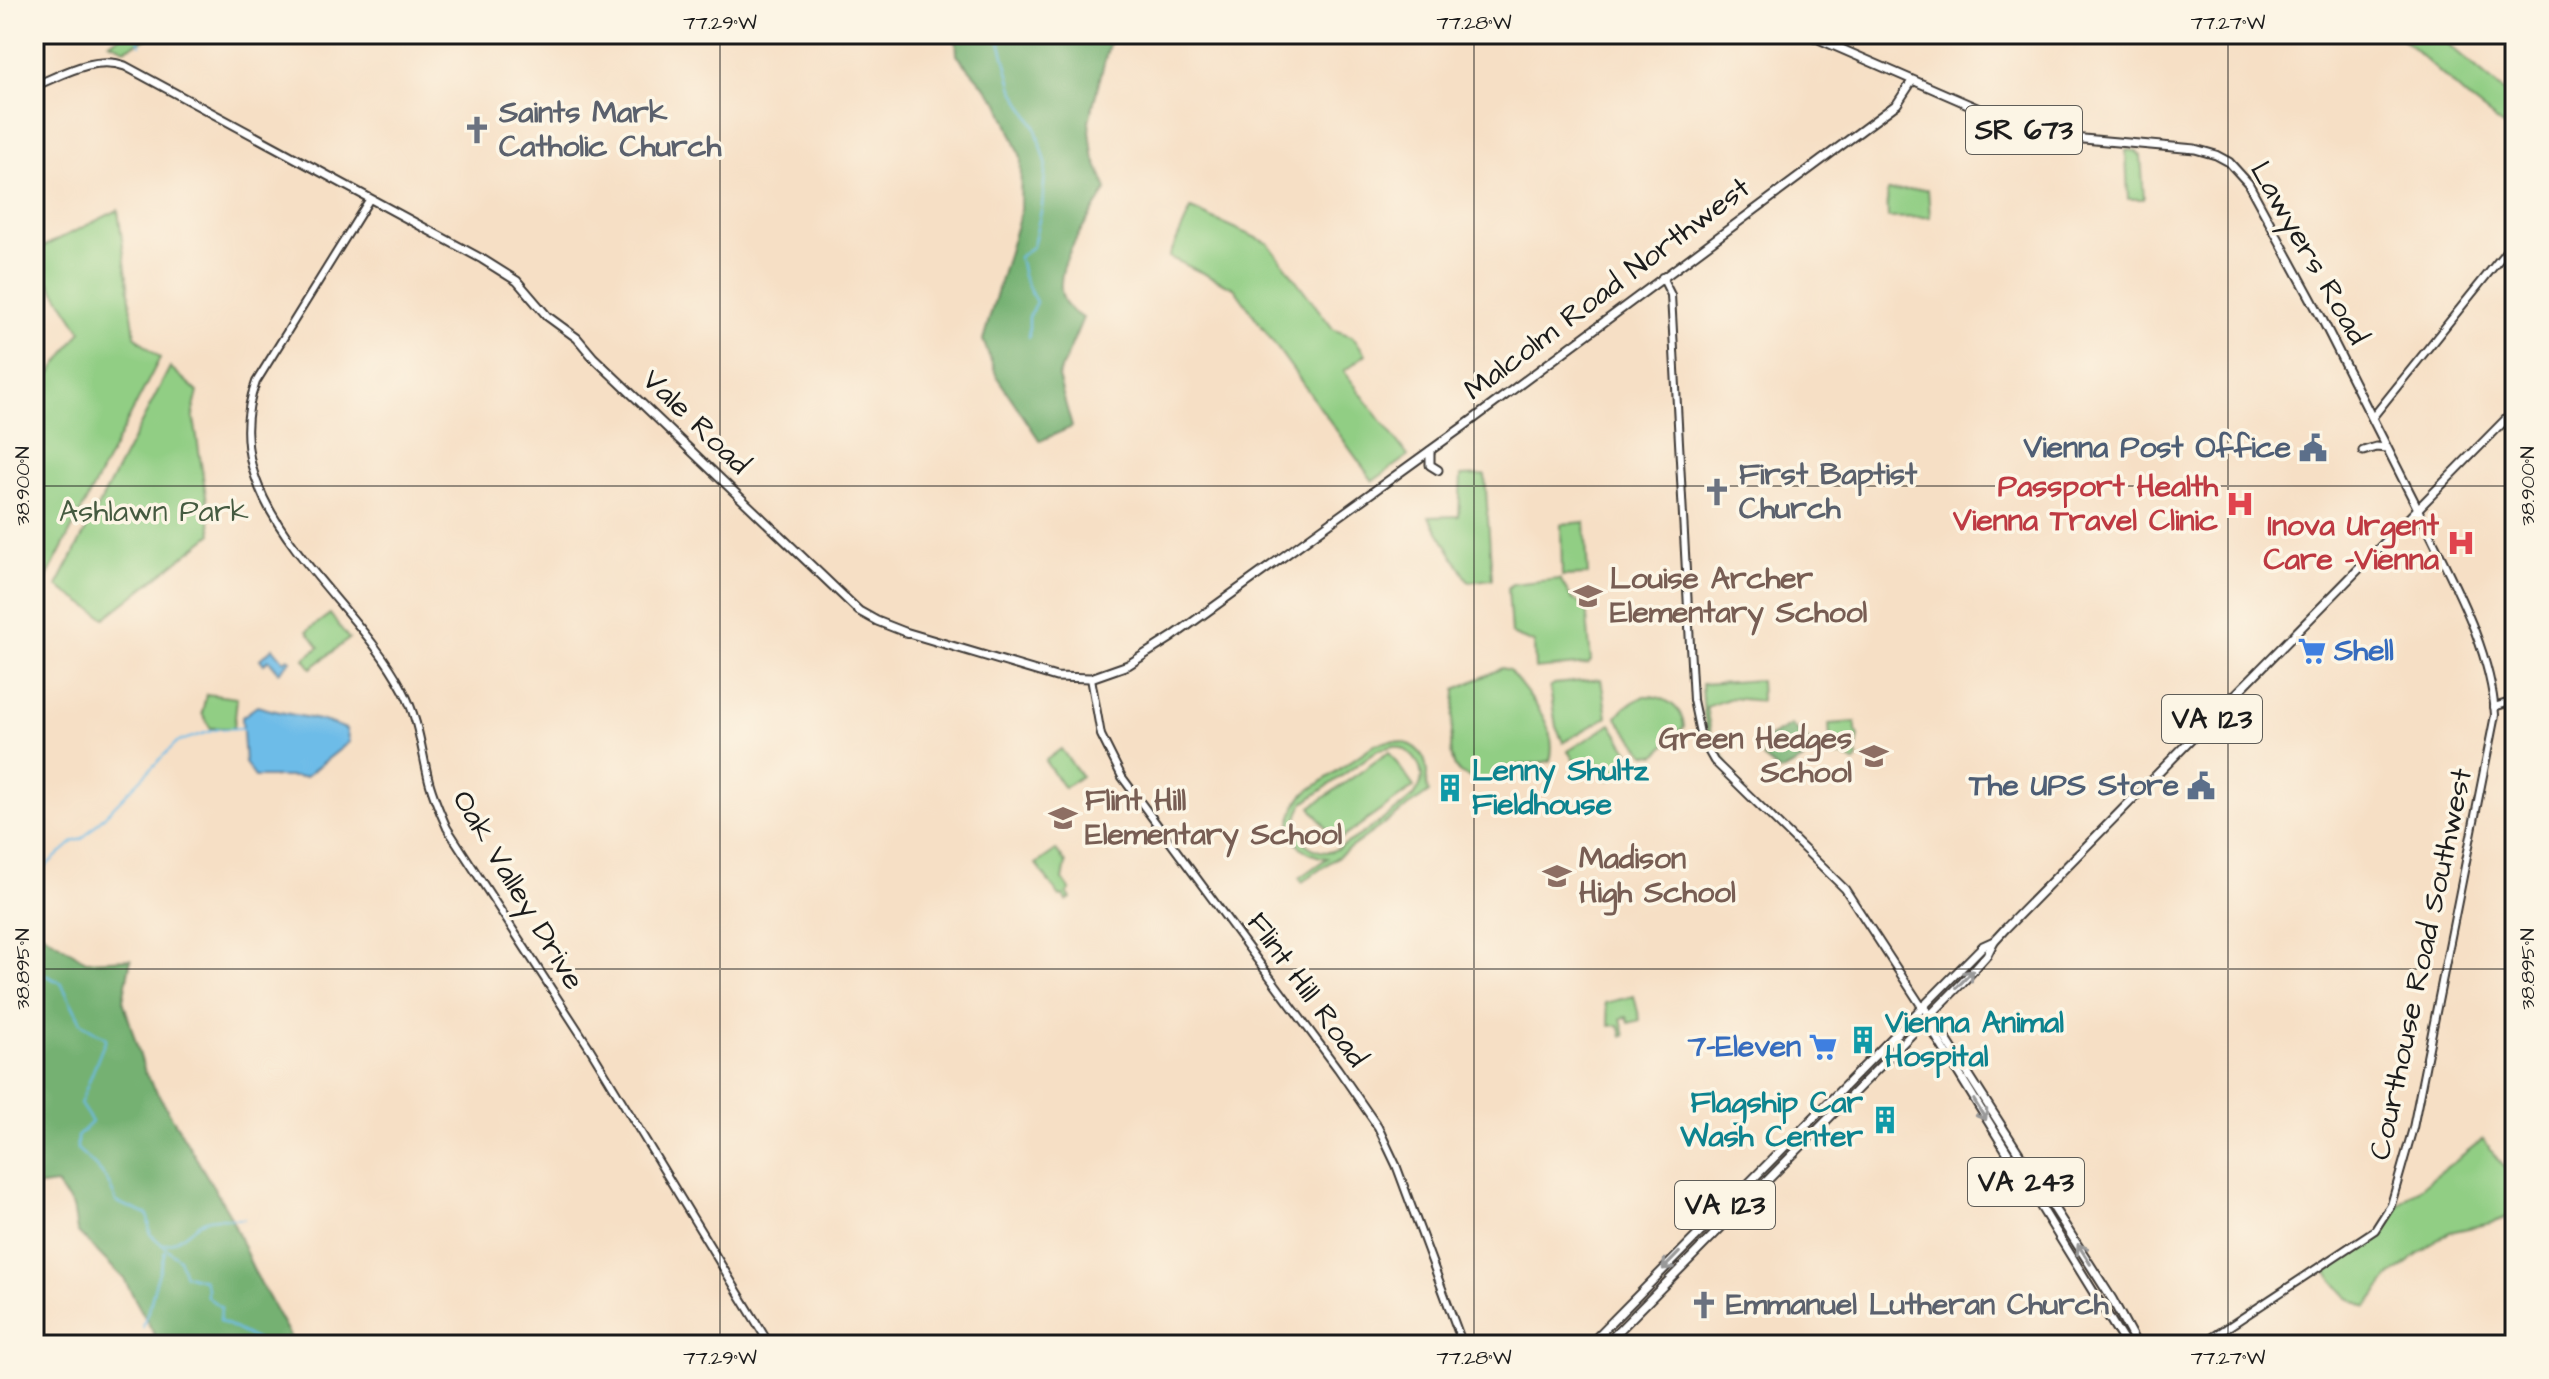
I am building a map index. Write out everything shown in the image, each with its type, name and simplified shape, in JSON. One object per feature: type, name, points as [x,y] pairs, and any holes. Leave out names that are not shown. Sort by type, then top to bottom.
[{"type":"main road","name":"Lawyers Road","points":[[1807,34],[2039,135],[2195,149],[2229,162],[2248,183],[2321,317],[2418,509]]},
{"type":"main road","name":"Vale Road","points":[[34,86],[91,64],[117,64],[459,246],[517,281],[554,322],[577,338],[593,357],[851,604],[868,616],[905,632],[1044,674],[1091,678],[1113,672],[1152,651],[1324,528]]},
{"type":"main road","name":"Malcolm Road Northwest","points":[[1324,528],[1897,104],[1912,81]]},
{"type":"main road","name":"VA 123","points":[[1605,1345],[1987,955],[1994,941],[2515,410]]},
{"type":"main road","points":[[2363,451],[2386,448]]},
{"type":"main road","points":[[1430,451],[1430,465],[1438,470]]},
{"type":"main road","name":"VA 123","points":[[1589,1345],[1803,1125],[1983,946],[1994,941]]},
{"type":"main road","name":"VA 243","points":[[1922,1007],[2126,1345]]},
{"type":"main road","name":"VA 243","points":[[1927,1017],[2112,1299],[2137,1345]]},
{"type":"street","name":"Oak Valley Drive","points":[[369,200],[256,382],[248,406],[246,433],[249,460],[257,484],[279,524],[396,677],[412,711],[433,794],[451,835],[589,1047],[770,1345]]},
{"type":"street","points":[[2372,418],[2515,240]]},
{"type":"street","points":[[2505,252],[2515,261]]},
{"type":"street","points":[[1662,277],[1671,295],[1693,700],[1701,738],[1714,761],[1852,897],[1922,1007]]},
{"type":"street","name":"Courthouse Road Southwest","points":[[2201,1345],[2367,1236],[2381,1223],[2391,1205],[2415,1115],[2484,775],[2494,707],[2487,666],[2418,509]]},
{"type":"street","name":"Flint Hill Road","points":[[1091,678],[1101,735],[1122,777],[1378,1127],[1396,1165],[1463,1345]]},
{"type":"street","points":[[2494,707],[2515,697]]},
{"type":"green space","points":[[120,34],[156,34],[125,49],[109,42],[120,37]]},
{"type":"green space","points":[[956,34],[1111,36],[1089,121],[1093,155],[1107,189],[1077,238],[1062,275],[1061,292],[1068,307],[1083,318],[1058,377],[1072,427],[1040,441],[997,377],[983,340],[1020,214],[1021,157],[999,103],[957,55]]},
{"type":"green space","points":[[2397,34],[2436,34],[2515,101],[2515,135],[2471,101]]},
{"type":"green space","points":[[2126,150],[2136,151],[2141,156],[2144,199],[2128,199]]},
{"type":"green space","points":[[1928,189],[1930,217],[1888,218],[1887,191]]},
{"type":"green space","points":[[1191,209],[1268,243],[1334,330],[1352,336],[1366,354],[1344,371],[1408,456],[1373,481],[1234,288],[1169,257]]},
{"type":"green space","name":"Ashlawn Park","points":[[118,210],[135,336],[160,358],[46,579],[34,571],[34,396],[81,331],[34,259],[34,251]]},
{"type":"green space","name":"Ashlawn Park","points":[[170,367],[198,392],[193,412],[212,534],[105,618],[57,586]]},
{"type":"green space","points":[[1485,475],[1492,579],[1469,582],[1429,517],[1459,516],[1461,476]]},
{"type":"green space","points":[[1585,522],[1588,575],[1562,576],[1561,524]]},
{"type":"green space","points":[[1560,579],[1572,599],[1586,606],[1591,661],[1588,664],[1535,669],[1534,643],[1511,634],[1508,588],[1512,584]]},
{"type":"green space","points":[[330,614],[349,639],[311,668],[304,659],[319,647],[307,631]]},
{"type":"green space","points":[[1502,668],[1509,670],[1540,712],[1550,736],[1550,761],[1512,767],[1484,783],[1460,773],[1452,757],[1456,689]]},
{"type":"green space","points":[[1601,679],[1607,717],[1563,742],[1556,727],[1550,688],[1554,684]]},
{"type":"green space","points":[[1760,680],[1761,701],[1731,698],[1706,707],[1711,733],[1728,764],[1706,727],[1702,684]]},
{"type":"green space","points":[[206,694],[237,698],[234,728],[210,728],[202,713]]},
{"type":"green space","points":[[1644,696],[1665,700],[1676,708],[1683,720],[1684,727],[1656,755],[1645,754],[1616,717],[1625,707]]},
{"type":"green space","points":[[1856,722],[1859,735],[1855,763],[1842,756],[1831,757],[1829,724]]},
{"type":"green space","points":[[1611,724],[1636,763],[1609,780],[1601,767],[1584,777],[1568,751]]},
{"type":"green space","points":[[1791,725],[1809,741],[1803,760],[1781,772],[1763,758],[1766,739]]},
{"type":"green space","points":[[1396,741],[1420,752],[1426,764],[1429,792],[1302,882],[1299,878],[1327,858],[1305,850],[1293,836],[1292,816],[1296,806],[1303,795],[1375,744]],"holes":[[[1393,746],[1414,757],[1421,770],[1420,785],[1411,798],[1335,850],[1320,851],[1303,841],[1297,825],[1304,803],[1378,750]]]},
{"type":"green space","points":[[1061,749],[1081,776],[1064,788],[1045,761]]},
{"type":"green space","points":[[1389,752],[1414,787],[1336,842],[1311,807]]},
{"type":"green space","points":[[1056,850],[1066,863],[1063,880],[1071,898],[1067,901],[1060,897],[1036,864]]},
{"type":"green space","points":[[34,928],[86,961],[131,959],[123,1000],[145,1072],[230,1215],[254,1271],[295,1345],[160,1345],[124,1279],[77,1231],[73,1207],[56,1184],[34,1187]]},
{"type":"green space","points":[[1634,996],[1640,1020],[1629,1023],[1627,1017],[1621,1018],[1625,1036],[1622,1036],[1619,1025],[1610,1026],[1605,1003]]},
{"type":"green space","points":[[2483,1139],[2515,1180],[2515,1214],[2492,1223],[2450,1232],[2437,1240],[2389,1277],[2367,1307],[2348,1298],[2326,1272],[2375,1238],[2387,1226],[2397,1206]]},
{"type":"water","points":[[273,648],[284,661],[288,658],[291,660],[279,672],[269,660],[264,664],[260,659]]},
{"type":"water","points":[[257,706],[346,729],[349,742],[305,777],[255,777],[245,763],[242,717]]},
{"type":"waterway","points":[[137,34],[140,45]]},
{"type":"waterway","points":[[998,34],[1013,89],[1035,126],[1046,162],[1042,207],[1033,246],[1019,257],[1023,276],[1036,302],[1029,317],[1029,337]]},
{"type":"waterway","points":[[34,876],[73,842],[82,839],[177,742],[218,729],[243,728]]},
{"type":"waterway","points":[[34,969],[61,983],[82,1024],[106,1038],[80,1104],[92,1122],[77,1137],[77,1149],[106,1179],[116,1202],[148,1215],[150,1234],[179,1259],[185,1275],[204,1280],[207,1297],[221,1307],[220,1321],[262,1345]]},
{"type":"waterway","points":[[162,1245],[178,1239],[205,1220],[244,1219]]},
{"type":"waterway","points":[[143,1328],[165,1251]]},
{"type":"place","name":"Saints Mark Catholic Church","points":[[477,130]]},
{"type":"place","name":"Vienna Post Office","points":[[2313,448]]},
{"type":"place","name":"First Baptist Church","points":[[1717,492]]},
{"type":"place","name":"Passport Health Vienna Travel Clinic","points":[[2240,504]]},
{"type":"place","name":"Inova Urgent Care –Vienna","points":[[2461,543]]},
{"type":"place","name":"Louise Archer Elementary School","points":[[1588,596]]},
{"type":"place","name":"Shell","points":[[2312,651]]},
{"type":"place","name":"Green Hedges School","points":[[1874,756]]},
{"type":"place","name":"The UPS Store","points":[[2201,786]]},
{"type":"place","name":"Lenny Shultz Fieldhouse","points":[[1450,788]]},
{"type":"place","name":"Flint Hill Elementary School","points":[[1063,818]]},
{"type":"place","name":"Madison High School","points":[[1557,876]]},
{"type":"place","name":"Vienna Animal Hospital","points":[[1863,1040]]},
{"type":"place","name":"7-Eleven","points":[[1823,1047]]},
{"type":"place","name":"Flagship Car Wash Center","points":[[1885,1120]]},
{"type":"place","name":"Emmanuel Lutheran Church","points":[[1704,1305]]}]
